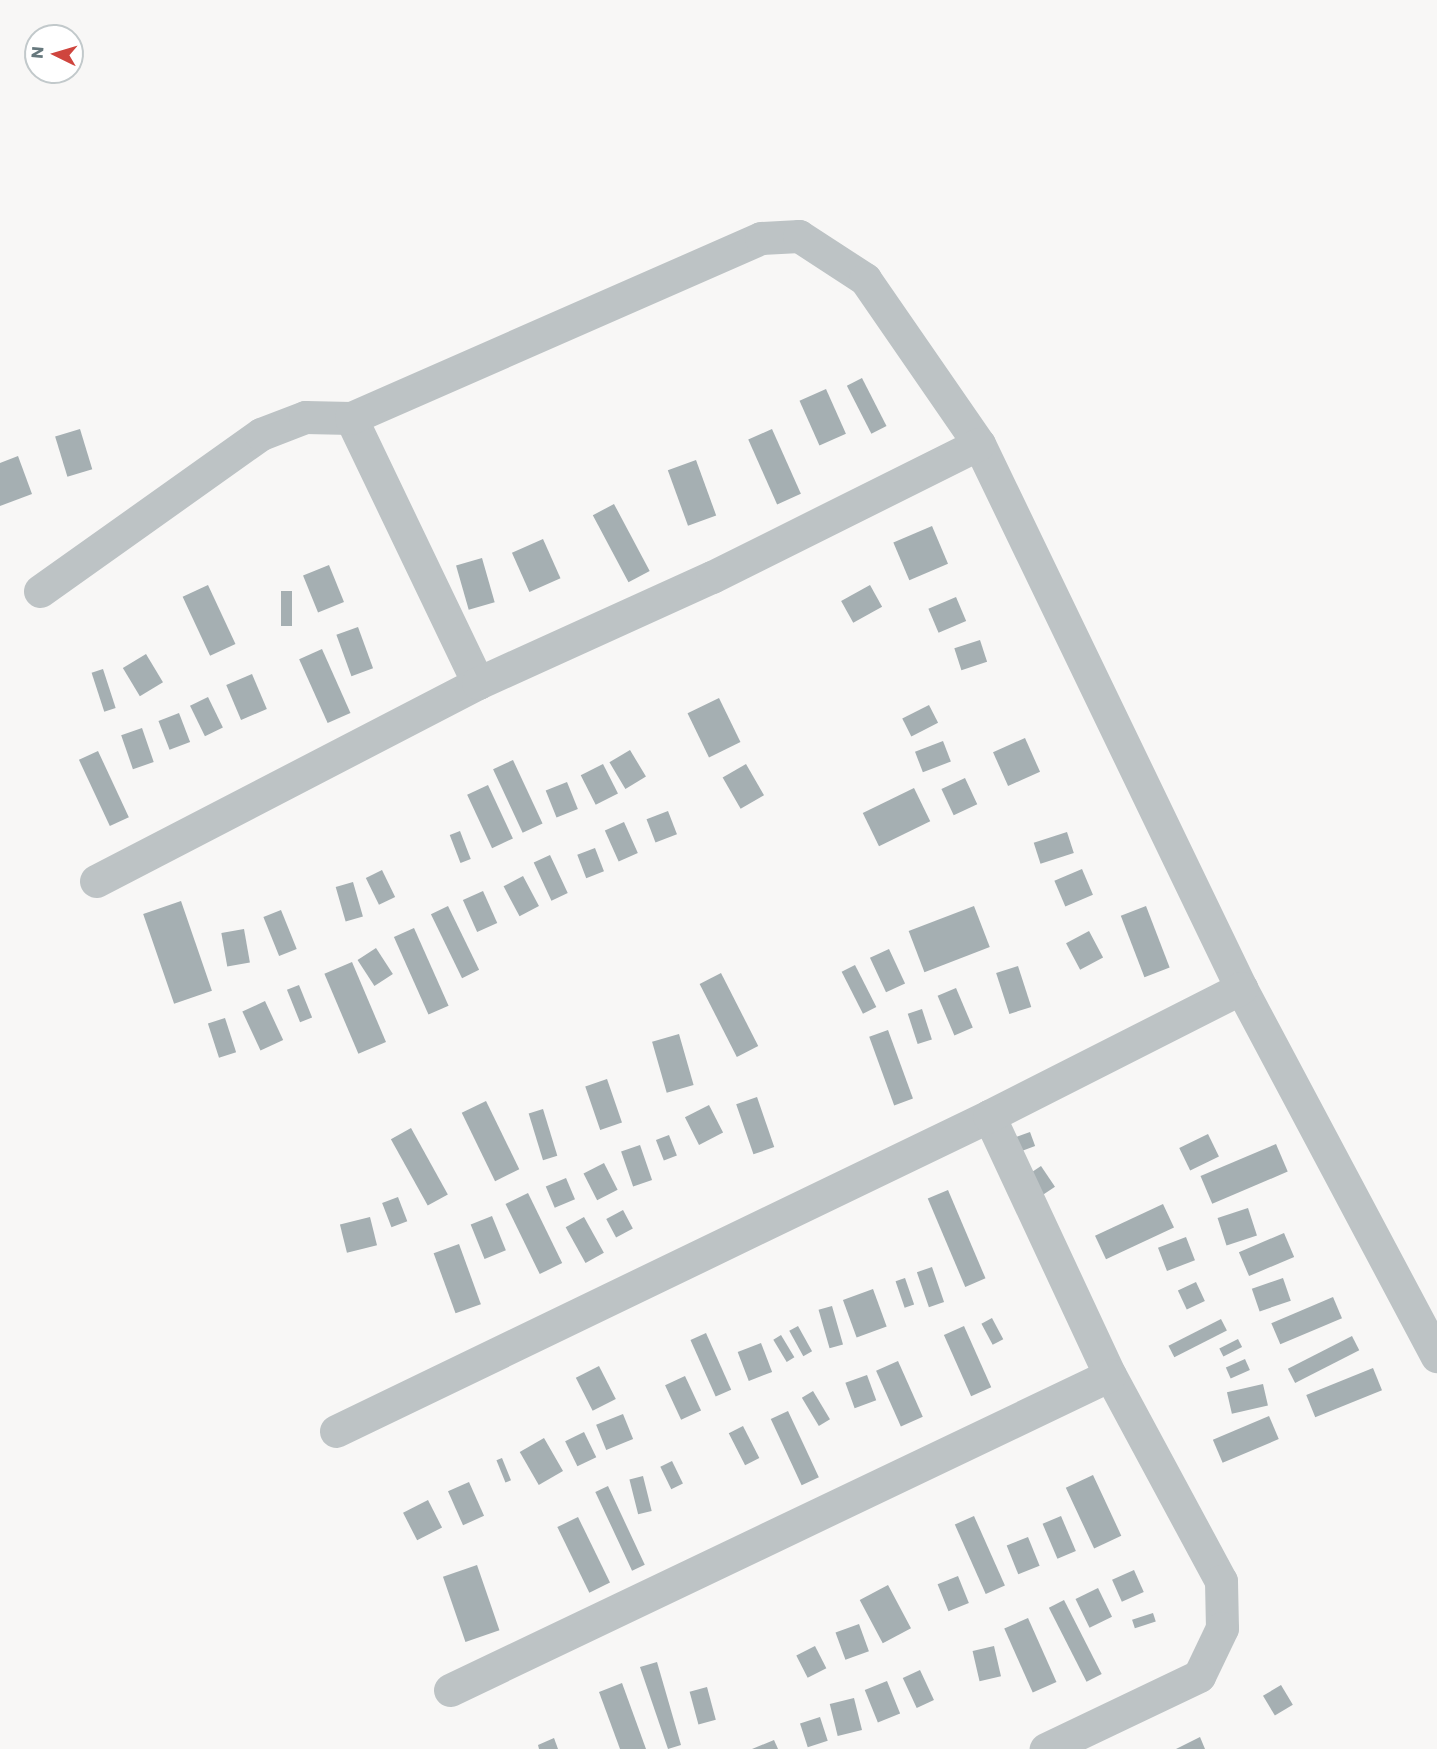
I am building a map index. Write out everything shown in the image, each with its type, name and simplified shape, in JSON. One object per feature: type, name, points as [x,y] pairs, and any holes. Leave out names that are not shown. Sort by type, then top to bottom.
[{"type":"street","points":[[40,591],[261,434],[305,417],[351,418],[761,238],[799,236],[865,279],[979,444],[1241,988],[1437,1356]]},
{"type":"street","points":[[351,418],[478,683]]},
{"type":"street","points":[[96,880],[478,683],[712,577],[979,444]]},
{"type":"street","points":[[336,1431],[989,1116],[1241,988]]},
{"type":"street","points":[[989,1116],[1110,1375],[1221,1581],[1222,1628],[1199,1676],[1046,1749]]},
{"type":"street","points":[[450,1690],[1110,1375]]},
{"type":"building","points":[[862,378],[887,426],[871,434],[847,386]]},
{"type":"building","points":[[826,389],[846,434],[819,446],[800,401]]},
{"type":"building","points":[[80,429],[92,469],[67,477],[55,437]]},
{"type":"building","points":[[772,429],[801,494],[777,504],[748,440]]},
{"type":"building","points":[[18,456],[32,494],[0,506],[0,463]]},
{"type":"building","points":[[696,460],[716,515],[688,526],[668,470]]},
{"type":"building","points":[[614,504],[650,571],[628,582],[593,515]]},
{"type":"building","points":[[932,526],[948,564],[909,580],[893,542]]},
{"type":"building","points":[[543,539],[560,578],[529,592],[512,553]]},
{"type":"building","points":[[482,558],[495,602],[469,610],[456,565]]},
{"type":"building","points":[[329,565],[344,602],[318,613],[303,575]]},
{"type":"building","points":[[208,585],[235,644],[210,656],[183,597]]},
{"type":"building","points":[[870,585],[882,607],[853,623],[841,601]]},
{"type":"building","points":[[281,591],[292,591],[292,626],[281,626]]},
{"type":"building","points":[[956,597],[966,621],[939,633],[928,609]]},
{"type":"building","points":[[358,627],[373,668],[351,676],[336,635]]},
{"type":"building","points":[[980,640],[987,662],[961,670],[954,648]]},
{"type":"building","points":[[322,649],[350,713],[328,723],[299,659]]},
{"type":"building","points":[[146,654],[163,682],[140,696],[123,668]]},
{"type":"building","points":[[103,669],[116,708],[104,712],[92,673]]},
{"type":"building","points":[[252,674],[267,709],[241,720],[226,685]]},
{"type":"building","points":[[208,697],[223,728],[205,736],[190,706]]},
{"type":"building","points":[[719,698],[740,742],[709,757],[688,713]]},
{"type":"building","points":[[929,705],[938,723],[911,736],[902,719]]},
{"type":"building","points":[[179,713],[190,742],[170,750],[158,721]]},
{"type":"building","points":[[142,728],[154,762],[133,769],[121,735]]},
{"type":"building","points":[[1025,738],[1040,772],[1008,786],[993,752]]},
{"type":"building","points":[[943,741],[951,762],[923,772],[915,752]]},
{"type":"building","points":[[630,750],[646,777],[625,789],[609,762]]},
{"type":"building","points":[[98,751],[129,817],[110,826],[79,760]]},
{"type":"building","points":[[513,760],[543,823],[523,833],[493,769]]},
{"type":"building","points":[[603,764],[618,793],[596,805],[581,775]]},
{"type":"building","points":[[746,764],[764,795],[741,809],[723,778]]},
{"type":"building","points":[[965,778],[977,804],[954,815],[941,789]]},
{"type":"building","points":[[567,782],[578,809],[557,818],[546,791]]},
{"type":"building","points":[[488,785],[513,838],[492,848],[467,795]]},
{"type":"building","points":[[914,788],[930,821],[879,846],[863,813]]},
{"type":"building","points":[[668,811],[677,834],[655,843],[647,819]]},
{"type":"building","points":[[624,822],[638,853],[619,862],[605,831]]},
{"type":"building","points":[[460,831],[471,859],[460,863],[450,835]]},
{"type":"building","points":[[1067,832],[1074,853],[1041,864],[1034,843]]},
{"type":"building","points":[[595,848],[604,871],[586,878],[577,855]]},
{"type":"building","points":[[550,855],[568,893],[551,901],[534,863]]},
{"type":"building","points":[[1082,869],[1093,895],[1065,906],[1054,881]]},
{"type":"building","points":[[382,870],[395,897],[379,905],[366,878]]},
{"type":"building","points":[[523,876],[539,906],[520,916],[504,886]]},
{"type":"building","points":[[353,882],[363,917],[346,922],[336,887]]},
{"type":"building","points":[[483,891],[497,923],[477,932],[463,900]]},
{"type":"building","points":[[181,901],[212,991],[174,1004],[143,914]]},
{"type":"building","points":[[448,906],[479,970],[462,978],[431,914]]},
{"type":"building","points":[[974,906],[990,947],[924,972],[909,931]]},
{"type":"building","points":[[1146,906],[1170,968],[1144,977],[1121,916]]},
{"type":"building","points":[[281,910],[297,949],[279,956],[263,917]]},
{"type":"building","points":[[414,928],[449,1006],[428,1015],[394,937]]},
{"type":"building","points":[[244,929],[250,962],[227,966],[221,933]]},
{"type":"building","points":[[1089,931],[1103,957],[1080,970],[1066,943]]},
{"type":"building","points":[[376,948],[393,974],[374,986],[358,960]]},
{"type":"building","points":[[889,949],[905,983],[886,992],[870,958]]},
{"type":"building","points":[[352,962],[386,1042],[358,1054],[324,974]]},
{"type":"building","points":[[855,965],[876,1007],[863,1014],[842,972]]},
{"type":"building","points":[[1018,966],[1031,1007],[1009,1014],[996,973]]},
{"type":"building","points":[[721,973],[758,1046],[737,1057],[700,984]]},
{"type":"building","points":[[299,985],[312,1017],[300,1022],[287,990]]},
{"type":"building","points":[[956,988],[973,1028],[954,1035],[938,996]]},
{"type":"building","points":[[265,1001],[283,1040],[261,1051],[242,1012]]},
{"type":"building","points":[[922,1009],[932,1039],[918,1044],[908,1014]]},
{"type":"building","points":[[225,1018],[236,1052],[219,1058],[208,1024]]},
{"type":"building","points":[[888,1030],[913,1099],[894,1105],[869,1037]]},
{"type":"building","points":[[679,1034],[694,1085],[667,1093],[652,1042]]},
{"type":"building","points":[[607,1079],[622,1122],[600,1130],[585,1086]]},
{"type":"building","points":[[757,1097],[774,1147],[753,1154],[736,1104]]},
{"type":"building","points":[[486,1101],[519,1169],[495,1181],[462,1113]]},
{"type":"building","points":[[709,1105],[723,1133],[699,1145],[685,1117]]},
{"type":"building","points":[[543,1109],[557,1156],[543,1160],[529,1113]]},
{"type":"building","points":[[411,1128],[448,1194],[428,1206],[391,1139]]},
{"type":"building","points":[[1030,1132],[1035,1146],[1016,1153],[1011,1139]]},
{"type":"building","points":[[1208,1134],[1219,1156],[1190,1170],[1179,1148]]},
{"type":"building","points":[[669,1135],[677,1156],[664,1161],[656,1140]]},
{"type":"building","points":[[1276,1144],[1288,1172],[1212,1204],[1201,1176]]},
{"type":"building","points":[[640,1145],[652,1180],[633,1186],[621,1152]]},
{"type":"building","points":[[604,1163],[618,1190],[597,1200],[584,1173]]},
{"type":"building","points":[[1041,1166],[1055,1187],[1039,1197],[1025,1177]]},
{"type":"building","points":[[566,1178],[575,1199],[555,1208],[546,1187]]},
{"type":"building","points":[[948,1190],[986,1278],[965,1287],[928,1199]]},
{"type":"building","points":[[528,1193],[562,1263],[540,1274],[506,1204]]},
{"type":"building","points":[[398,1197],[407,1221],[391,1227],[382,1203]]},
{"type":"building","points":[[1163,1204],[1174,1228],[1106,1259],[1095,1236]]},
{"type":"building","points":[[1248,1208],[1257,1236],[1227,1245],[1218,1218]]},
{"type":"building","points":[[623,1210],[633,1229],[616,1237],[606,1219]]},
{"type":"building","points":[[492,1216],[506,1250],[485,1259],[471,1225]]},
{"type":"building","points":[[370,1217],[377,1245],[347,1253],[340,1224]]},
{"type":"building","points":[[584,1217],[604,1253],[586,1263],[566,1227]]},
{"type":"building","points":[[1284,1233],[1294,1257],[1249,1276],[1239,1252]]},
{"type":"building","points":[[1186,1237],[1195,1260],[1167,1271],[1158,1248]]},
{"type":"building","points":[[459,1244],[481,1304],[456,1313],[434,1253]]},
{"type":"building","points":[[932,1267],[944,1302],[929,1307],[917,1272]]},
{"type":"building","points":[[905,1278],[914,1304],[905,1308],[896,1281]]},
{"type":"building","points":[[1283,1278],[1291,1301],[1260,1311],[1252,1289]]},
{"type":"building","points":[[1196,1282],[1205,1301],[1187,1309],[1178,1290]]},
{"type":"building","points":[[873,1289],[887,1327],[857,1338],[843,1300]]},
{"type":"building","points":[[1333,1297],[1342,1318],[1280,1344],[1271,1323]]},
{"type":"building","points":[[832,1306],[843,1344],[830,1348],[819,1310]]},
{"type":"building","points":[[992,1318],[1003,1339],[993,1345],[981,1324]]},
{"type":"building","points":[[1221,1319],[1227,1331],[1174,1357],[1168,1346]]},
{"type":"building","points":[[798,1326],[812,1351],[803,1356],[789,1331]]},
{"type":"building","points":[[964,1326],[991,1387],[971,1396],[944,1335]]},
{"type":"building","points":[[706,1333],[731,1390],[716,1397],[690,1340]]},
{"type":"building","points":[[781,1335],[794,1357],[787,1362],[773,1340]]},
{"type":"building","points":[[1352,1336],[1359,1350],[1295,1383],[1288,1369]]},
{"type":"building","points":[[1238,1339],[1242,1347],[1223,1357],[1219,1349]]},
{"type":"building","points":[[761,1343],[772,1372],[749,1381],[738,1352]]},
{"type":"building","points":[[1245,1359],[1250,1370],[1231,1379],[1226,1368]]},
{"type":"building","points":[[898,1361],[923,1417],[901,1426],[876,1371]]},
{"type":"building","points":[[599,1366],[616,1399],[593,1411],[576,1378]]},
{"type":"building","points":[[1373,1368],[1382,1390],[1315,1417],[1306,1395]]},
{"type":"building","points":[[867,1375],[876,1400],[855,1408],[845,1383]]},
{"type":"building","points":[[685,1376],[701,1410],[681,1420],[665,1385]]},
{"type":"building","points":[[1263,1384],[1268,1405],[1232,1414],[1227,1392]]},
{"type":"building","points":[[813,1391],[830,1419],[819,1426],[802,1398]]},
{"type":"building","points":[[788,1411],[819,1477],[802,1485],[771,1419]]},
{"type":"building","points":[[623,1414],[633,1439],[606,1450],[596,1425]]},
{"type":"building","points":[[1269,1416],[1279,1439],[1223,1463],[1213,1440]]},
{"type":"building","points":[[743,1426],[759,1458],[745,1465],[729,1433]]},
{"type":"building","points":[[584,1432],[596,1457],[577,1466],[565,1441]]},
{"type":"building","points":[[544,1438],[563,1471],[539,1485],[520,1452]]},
{"type":"building","points":[[502,1458],[511,1480],[505,1483],[496,1460]]},
{"type":"building","points":[[672,1461],[683,1483],[671,1489],[660,1467]]},
{"type":"building","points":[[1093,1475],[1121,1536],[1094,1548],[1066,1488]]},
{"type":"building","points":[[643,1476],[652,1511],[638,1514],[629,1479]]},
{"type":"building","points":[[469,1482],[484,1516],[463,1525],[448,1491]]},
{"type":"building","points":[[608,1486],[645,1565],[632,1571],[595,1492]]},
{"type":"building","points":[[428,1500],[442,1528],[417,1540],[403,1513]]},
{"type":"building","points":[[974,1516],[1005,1585],[986,1594],[955,1525]]},
{"type":"building","points":[[1061,1516],[1076,1551],[1057,1559],[1043,1524]]},
{"type":"building","points":[[578,1517],[610,1583],[589,1593],[557,1527]]},
{"type":"building","points":[[1028,1537],[1040,1566],[1018,1574],[1007,1546]]},
{"type":"building","points":[[477,1565],[499,1630],[465,1642],[443,1577]]},
{"type":"building","points":[[1134,1570],[1144,1592],[1122,1602],[1112,1580]]},
{"type":"building","points":[[958,1576],[969,1603],[948,1611],[938,1584]]},
{"type":"building","points":[[888,1585],[911,1628],[883,1643],[860,1600]]},
{"type":"building","points":[[1098,1588],[1112,1617],[1090,1628],[1076,1599]]},
{"type":"building","points":[[1064,1600],[1102,1674],[1087,1682],[1049,1608]]},
{"type":"building","points":[[1153,1613],[1156,1622],[1135,1628],[1132,1620]]},
{"type":"building","points":[[1028,1618],[1056,1682],[1033,1693],[1004,1629]]},
{"type":"building","points":[[859,1624],[869,1651],[845,1660],[836,1633]]},
{"type":"building","points":[[815,1646],[826,1668],[808,1678],[796,1656]]},
{"type":"building","points":[[994,1646],[1001,1676],[980,1681],[973,1651]]},
{"type":"building","points":[[657,1662],[681,1745],[668,1749],[640,1667]]},
{"type":"building","points":[[920,1670],[934,1700],[917,1708],[903,1678]]},
{"type":"building","points":[[887,1681],[900,1713],[878,1722],[865,1690]]},
{"type":"building","points":[[622,1683],[646,1749],[620,1749],[599,1692]]},
{"type":"building","points":[[1281,1685],[1293,1705],[1275,1716],[1263,1696]]},
{"type":"building","points":[[707,1687],[716,1720],[698,1725],[690,1692]]},
{"type":"building","points":[[854,1698],[862,1730],[838,1736],[830,1704]]},
{"type":"building","points":[[820,1717],[828,1741],[808,1747],[800,1723]]},
{"type":"building","points":[[1200,1737],[1205,1749],[1176,1749]]},
{"type":"building","points":[[554,1738],[558,1749],[539,1749],[538,1745]]},
{"type":"building","points":[[774,1740],[778,1749],[752,1749]]}]
